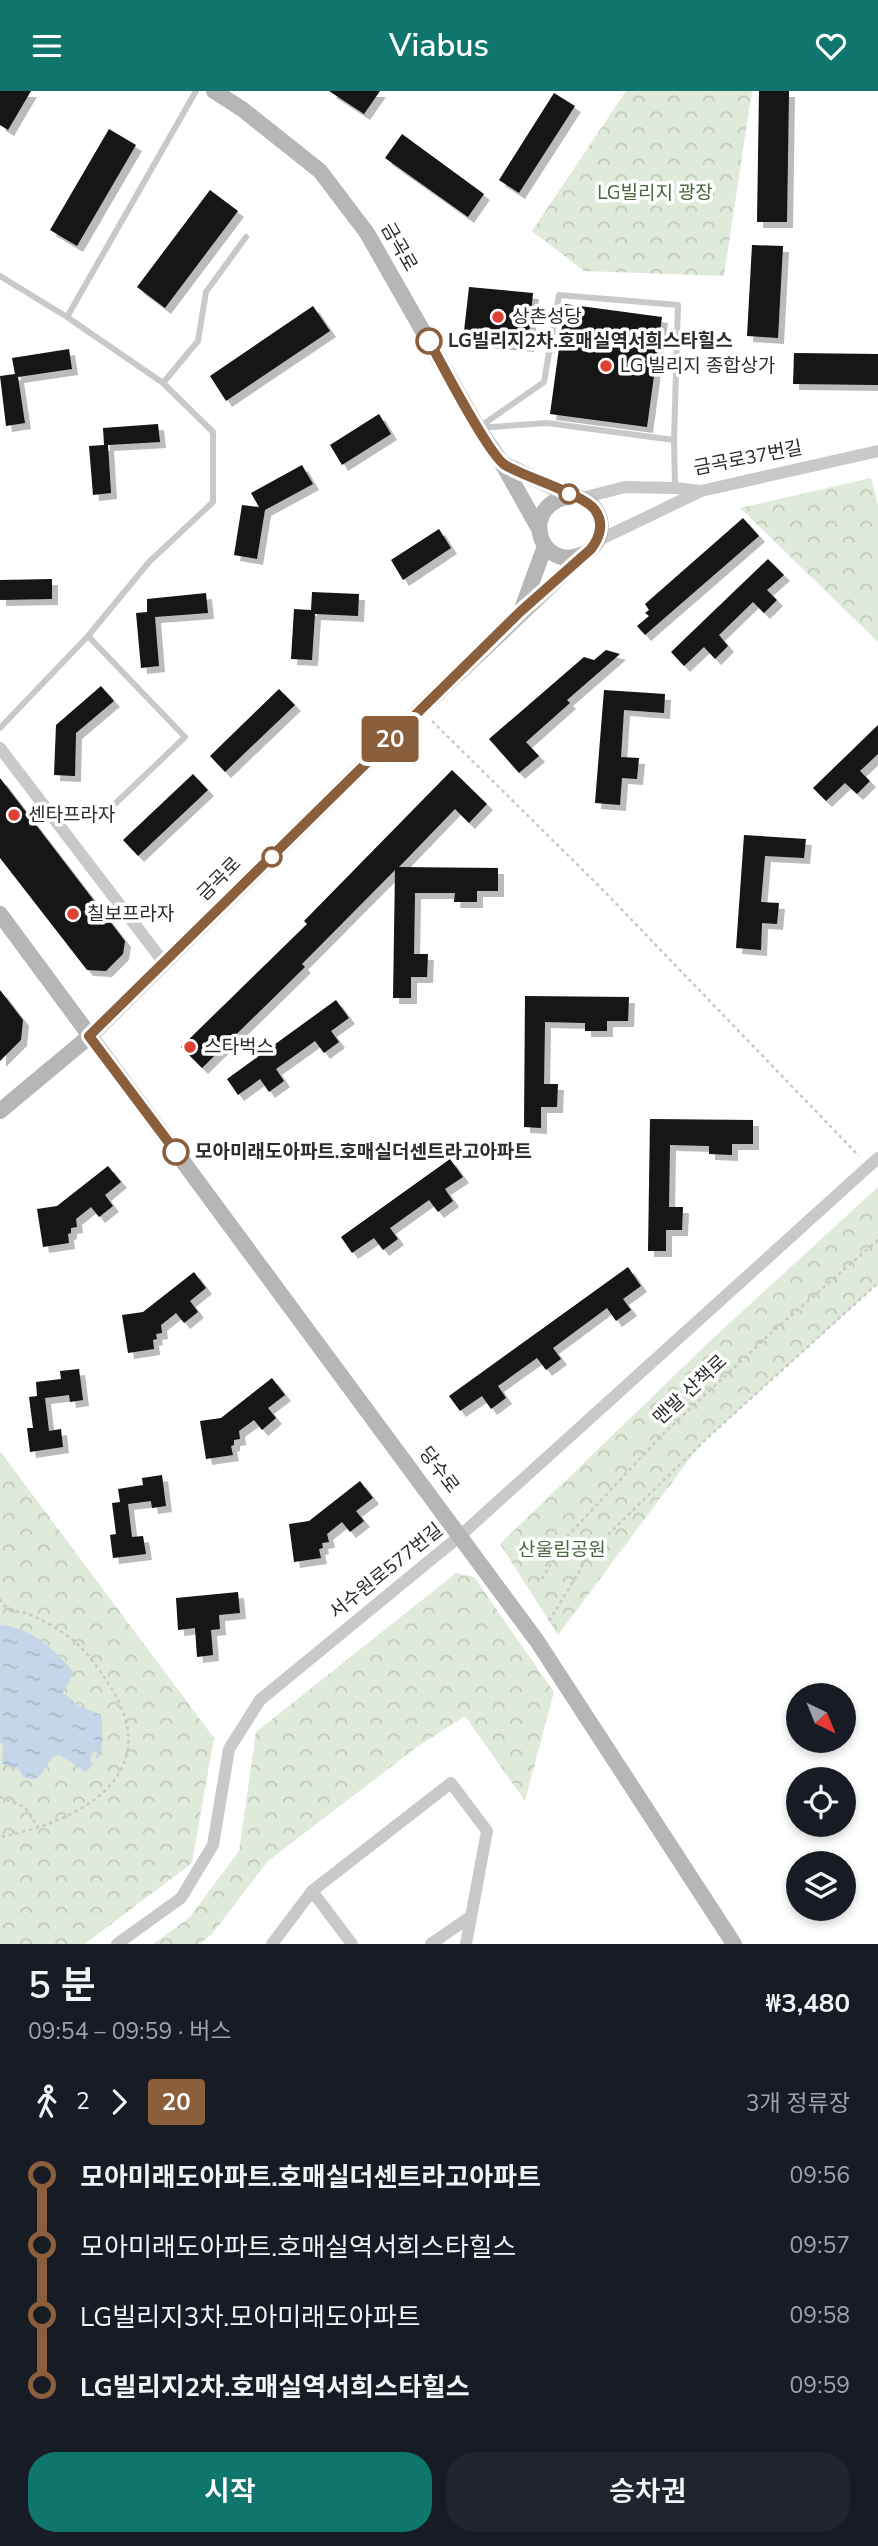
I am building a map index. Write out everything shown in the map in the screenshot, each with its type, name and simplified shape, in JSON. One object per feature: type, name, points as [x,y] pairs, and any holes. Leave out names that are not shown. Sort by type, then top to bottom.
[{"type":"main road","name":"금곡로","points":[[214,91],[242,109],[320,171],[367,233],[538,527]]},
{"type":"main road","points":[[502,463],[577,497],[597,512],[600,521],[597,541],[583,555],[562,557],[545,547],[538,527],[541,514],[549,504],[560,497],[577,497]]},
{"type":"main road","name":"금곡로","points":[[521,611],[545,547]]},
{"type":"main road","name":"금곡로","points":[[0,1111],[89,1036],[521,611],[583,555]]},
{"type":"main road","name":"당수로","points":[[0,914],[537,1641],[734,1944]]},
{"type":"street","name":"금곡로37번길","points":[[577,497],[625,487],[701,491],[878,451]]},
{"type":"street","points":[[597,541],[701,491]]},
{"type":"street","points":[[0,748],[164,964]]},
{"type":"street","name":"서수원로577번길","points":[[117,1944],[181,1898],[213,1845],[229,1749],[260,1700],[461,1535],[873,1162]]},
{"type":"street","points":[[272,1944],[312,1891],[451,1783],[486,1831],[466,1944]]},
{"type":"street","points":[[312,1891],[352,1944]]},
{"type":"street","points":[[430,1944],[470,1917]]},
{"type":"lane","points":[[67,317],[196,91]]},
{"type":"lane","points":[[163,383],[198,341],[206,292],[246,237]]},
{"type":"lane","points":[[0,275],[163,383],[213,432],[213,502],[149,562],[88,636],[0,728]]},
{"type":"lane","points":[[478,428],[544,382],[559,295],[678,305],[675,488]]},
{"type":"lane","points":[[478,428],[547,423],[674,440]]},
{"type":"lane","points":[[88,636],[185,737],[116,803]]},
{"type":"path","points":[[421,709],[873,1162]]},
{"type":"path","name":"맨발 산책로","points":[[542,1579],[565,1539],[659,1438],[770,1334],[878,1240]]},
{"type":"path","points":[[549,1621],[592,1549],[700,1445],[878,1283]]},
{"type":"path","points":[[0,1598],[10,1610],[26,1613],[51,1625],[75,1642],[93,1662],[121,1704],[127,1725],[128,1747],[124,1766],[109,1787],[79,1810],[38,1827],[0,1837]]},
{"type":"path","points":[[0,1797],[25,1807],[38,1827]]},
{"type":"green space","name":"LG빌리지 광장","points":[[626,91],[752,91],[724,276],[584,271],[532,231]]},
{"type":"green space","points":[[871,478],[878,505],[878,642],[740,508]]},
{"type":"green space","name":"산울림공원","points":[[878,1187],[878,1284],[700,1445],[558,1635],[500,1544],[711,1340]]},
{"type":"green space","points":[[0,1451],[214,1738],[192,1863],[85,1944],[0,1944]]},
{"type":"green space","points":[[456,1573],[474,1577],[554,1692],[525,1801],[465,1716],[417,1747],[268,1861],[212,1934],[200,1944],[153,1944],[189,1918],[239,1851],[256,1732]]},
{"type":"water","points":[[0,1625],[22,1630],[51,1648],[74,1673],[63,1692],[76,1704],[101,1715],[102,1749],[98,1759],[97,1748],[94,1749],[90,1760],[93,1765],[86,1772],[59,1755],[51,1759],[42,1774],[34,1779],[23,1777],[19,1769],[2,1764]]},
{"type":"building","points":[[0,91],[31,91],[8,130],[0,125]]},
{"type":"building","points":[[329,91],[380,91],[364,114]]},
{"type":"building","points":[[759,91],[789,91],[787,222],[757,222]]},
{"type":"building","points":[[554,93],[575,106],[519,193],[499,180]]},
{"type":"building","points":[[109,129],[136,145],[77,246],[50,230]]},
{"type":"building","points":[[402,134],[484,194],[468,217],[385,158]]},
{"type":"building","points":[[210,190],[238,211],[165,308],[137,287]]},
{"type":"building","points":[[752,245],[783,246],[778,338],[747,336]]},
{"type":"building","name":"상촌성당","points":[[469,287],[533,293],[528,346],[463,340]]},
{"type":"building","name":"LG 빌리지 종합상가","points":[[565,304],[662,317],[647,427],[550,414]]},
{"type":"building","points":[[313,306],[330,331],[226,401],[210,376]]},
{"type":"building","points":[[69,349],[72,369],[18,377],[25,423],[6,426],[0,376],[15,374],[12,358]]},
{"type":"building","points":[[794,353],[878,354],[878,385],[793,384]]},
{"type":"building","points":[[379,414],[391,434],[342,465],[330,445]]},
{"type":"building","points":[[158,424],[160,442],[108,445],[111,493],[93,495],[89,446],[104,445],[103,428]]},
{"type":"building","points":[[302,465],[313,484],[265,510],[257,559],[234,555],[242,505],[259,507],[251,493]]},
{"type":"building","points":[[743,518],[759,536],[645,635],[637,626],[649,616],[645,613],[649,610],[645,604]]},
{"type":"building","points":[[439,529],[451,548],[403,580],[391,560]]},
{"type":"building","points":[[768,559],[784,575],[767,590],[777,600],[764,613],[753,602],[719,635],[728,646],[715,659],[704,647],[684,666],[671,652]]},
{"type":"building","points":[[52,579],[52,599],[0,600],[0,580]]},
{"type":"building","points":[[312,592],[359,594],[358,616],[315,614],[312,660],[291,659],[294,609],[311,610]]},
{"type":"building","points":[[206,593],[208,613],[155,617],[159,666],[141,668],[136,613],[147,612],[147,599]]},
{"type":"building","points":[[606,650],[620,654],[567,700],[570,703],[526,742],[539,756],[519,773],[489,739],[584,657],[594,660]]},
{"type":"building","points":[[101,686],[114,701],[76,733],[75,776],[54,775],[56,725]]},
{"type":"building","points":[[279,689],[295,705],[225,772],[210,756]]},
{"type":"building","points":[[604,690],[665,694],[664,713],[624,710],[621,757],[639,758],[637,779],[622,778],[620,805],[595,803]]},
{"type":"building","points":[[878,725],[878,754],[860,771],[870,781],[857,794],[845,783],[826,801],[813,788]]},
{"type":"building","points":[[452,770],[487,804],[469,823],[455,809],[399,867],[498,868],[498,891],[477,891],[477,902],[454,902],[455,893],[415,893],[414,954],[428,954],[427,977],[411,977],[411,998],[393,998],[395,870],[302,964],[305,967],[202,1068],[181,1047],[307,924],[304,921]]},
{"type":"building","points":[[193,774],[208,790],[138,856],[123,840]]},
{"type":"building","name":"칠보프라자","points":[[0,778],[125,941],[123,954],[106,971],[87,970],[0,858]]},
{"type":"building","points":[[744,835],[806,839],[804,858],[765,856],[761,902],[779,903],[777,924],[762,923],[761,950],[736,948]]},
{"type":"building","points":[[0,990],[23,1020],[21,1040],[0,1061]]},
{"type":"building","points":[[525,996],[629,997],[628,1021],[607,1021],[607,1031],[585,1031],[585,1023],[545,1022],[544,1084],[558,1084],[557,1107],[541,1107],[541,1128],[524,1127]]},
{"type":"building","points":[[336,1000],[349,1018],[331,1031],[339,1042],[324,1053],[315,1041],[276,1069],[284,1081],[269,1092],[260,1079],[238,1095],[227,1079]]},
{"type":"building","points":[[650,1119],[753,1120],[753,1144],[732,1144],[732,1155],[709,1154],[709,1146],[670,1145],[669,1207],[683,1207],[682,1230],[666,1230],[666,1251],[648,1251]]},
{"type":"building","points":[[450,1159],[463,1177],[445,1189],[453,1201],[438,1212],[429,1200],[390,1228],[398,1239],[383,1250],[374,1238],[352,1253],[341,1237]]},
{"type":"building","points":[[108,1166],[121,1182],[105,1195],[113,1206],[99,1217],[91,1207],[76,1219],[77,1227],[71,1228],[71,1233],[68,1234],[69,1243],[43,1247],[37,1209],[57,1206]]},
{"type":"building","points":[[628,1267],[641,1286],[623,1299],[631,1310],[616,1321],[607,1308],[553,1348],[561,1359],[546,1370],[537,1358],[498,1386],[506,1398],[491,1409],[482,1396],[460,1411],[449,1396]]},
{"type":"building","points":[[194,1272],[206,1288],[190,1301],[198,1312],[184,1323],[176,1313],[161,1325],[162,1333],[156,1334],[157,1339],[153,1340],[154,1349],[128,1353],[122,1315],[143,1312]]},
{"type":"building","points":[[79,1369],[83,1400],[70,1402],[69,1395],[45,1398],[49,1431],[61,1429],[63,1447],[30,1452],[27,1428],[33,1428],[29,1397],[37,1396],[36,1382],[61,1379],[60,1371]]},
{"type":"building","points":[[272,1378],[285,1395],[268,1408],[276,1418],[262,1430],[254,1420],[239,1431],[240,1439],[234,1440],[234,1445],[231,1446],[233,1455],[206,1459],[200,1421],[221,1418]]},
{"type":"building","points":[[162,1475],[166,1506],[152,1508],[151,1501],[128,1504],[132,1537],[143,1536],[146,1554],[113,1558],[110,1535],[116,1534],[112,1503],[120,1502],[118,1489],[143,1485],[142,1478]]},
{"type":"building","points":[[360,1481],[373,1498],[356,1511],[364,1521],[350,1532],[342,1522],[327,1534],[329,1542],[322,1543],[323,1548],[319,1549],[321,1558],[294,1562],[289,1524],[309,1521]]},
{"type":"building","points":[[238,1592],[240,1613],[219,1615],[220,1629],[211,1630],[213,1655],[197,1657],[195,1628],[178,1630],[176,1598]]},
{"type":"bus line","name":"20","points":[[176,1152],[89,1036],[521,611],[597,541],[600,521],[591,504],[502,463],[478,428],[429,341]]},
{"type":"place","name":"상촌성당","points":[[498,317]]},
{"type":"place","name":"LG빌리지2차.호매실역서희스타힐스","points":[[429,341]]},
{"type":"place","name":"LG 빌리지 종합상가","points":[[606,366]]},
{"type":"place","name":"센타프라자","points":[[14,815]]},
{"type":"place","name":"칠보프라자","points":[[73,914]]},
{"type":"place","name":"스타벅스","points":[[190,1047]]},
{"type":"place","name":"모아미래도아파트.호매실더센트라고아파트","points":[[176,1152]]}]
